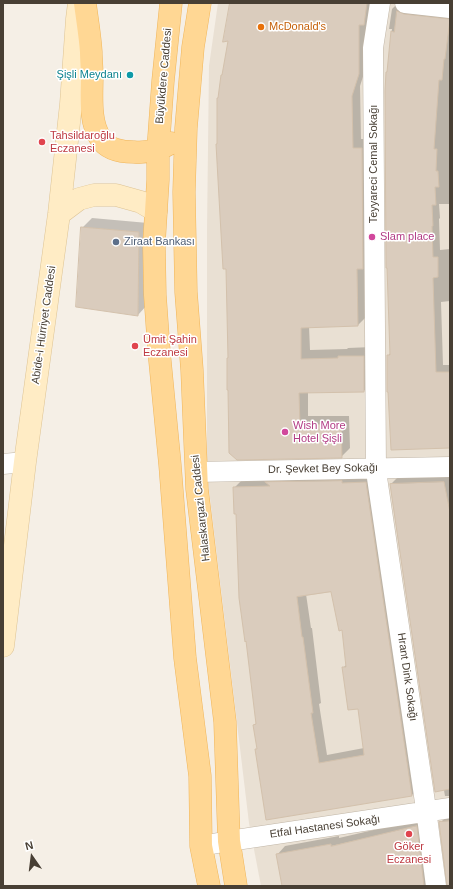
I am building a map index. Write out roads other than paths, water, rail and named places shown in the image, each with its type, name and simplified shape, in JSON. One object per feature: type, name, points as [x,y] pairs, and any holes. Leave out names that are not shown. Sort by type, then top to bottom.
[{"type":"main road","name":"Abide-i Hürriyet Caddesi","points":[[3,646],[25,462],[59,214],[71,104],[79,3]]},
{"type":"main road","points":[[85,3],[92,76],[93,117],[96,128],[100,139],[108,147],[118,151],[137,152],[158,150],[170,144],[179,137],[186,128],[193,47],[200,3]]},
{"type":"main road","name":"Büyükdere Caddesi","points":[[158,150],[171,3]]},
{"type":"main road","name":"Halaskargazi Caddesi","points":[[186,128],[184,192],[186,292],[192,370],[196,472],[225,722],[229,840],[236,886]]},
{"type":"main road","points":[[158,150],[158,180],[154,244],[155,295],[185,658],[200,776],[200,846],[209,886]]},
{"type":"main road","points":[[59,214],[79,198],[94,195],[116,194],[141,202],[156,211],[166,220],[170,227],[174,260],[179,279],[186,292]]},
{"type":"street","name":"Teyyareci Cemal Sokağı","points":[[376,468],[373,48],[380,3]]},
{"type":"street","points":[[405,3],[450,8]]},
{"type":"street","points":[[3,464],[25,462]]},
{"type":"street","name":"Dr. Şevket Bey Sokağı","points":[[196,472],[450,466]]},
{"type":"street","name":"Hrant Dink Sokağı","points":[[376,468],[427,812],[436,886]]},
{"type":"street","name":"Etfal Hastanesi Sokağı","points":[[200,846],[229,840],[450,808]]},
{"type":"place","name":"McDonald's","points":[[261,27]]},
{"type":"place","name":"Şişli Meydanı","points":[[130,75]]},
{"type":"place","name":"Tahsildaroğlu Eczanesi","points":[[42,142]]},
{"type":"place","name":"Slam place","points":[[372,237]]},
{"type":"place","name":"Ziraat Bankası","points":[[116,242]]},
{"type":"place","name":"Ümit Şahin Eczanesi","points":[[135,346]]},
{"type":"place","name":"Wish More Hotel Şişli","points":[[285,432]]},
{"type":"place","name":"Göker Eczanesi","points":[[409,834]]}]
